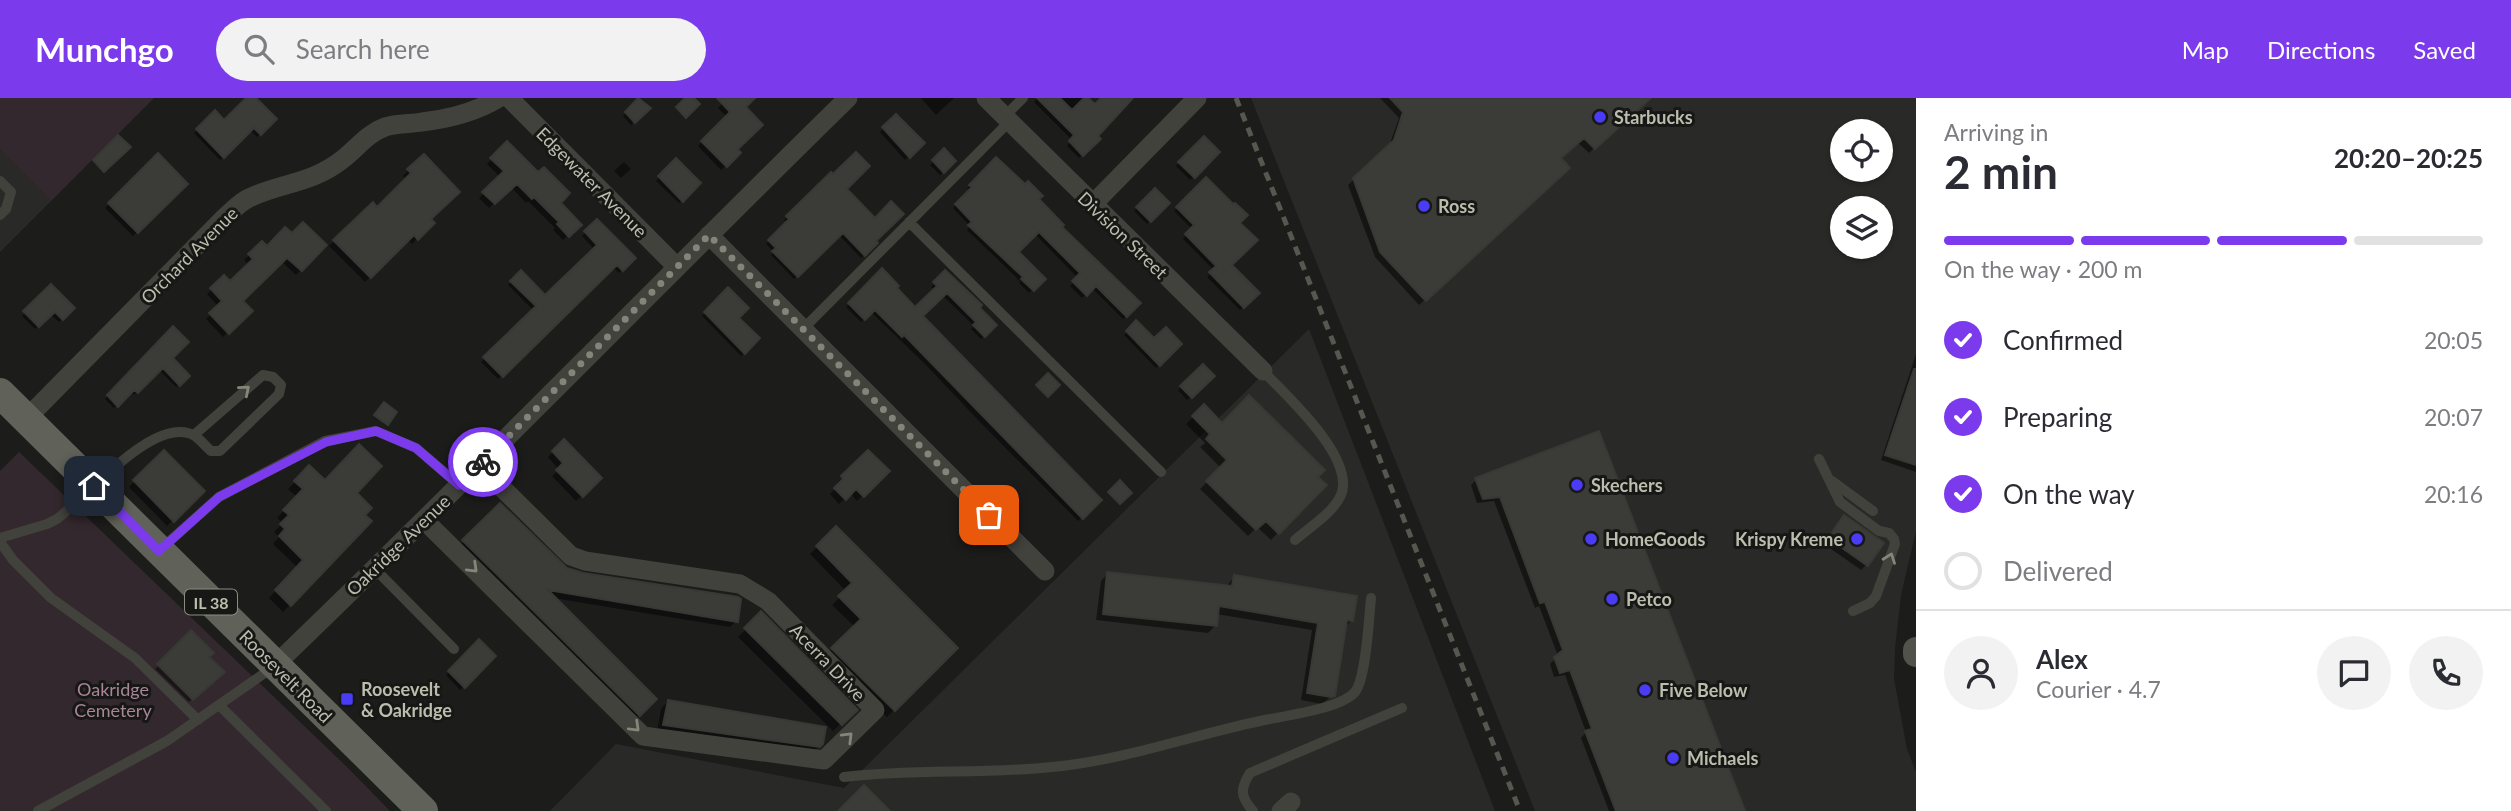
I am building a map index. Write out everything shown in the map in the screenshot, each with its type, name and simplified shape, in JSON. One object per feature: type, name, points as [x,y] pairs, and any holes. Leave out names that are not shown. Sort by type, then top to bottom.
[{"type":"main road","name":"Roosevelt Road","points":[[0,393],[423,811]]},
{"type":"street","name":"Orchard Avenue","points":[[26,419],[224,218],[246,199],[306,181],[342,160],[366,138],[382,128],[467,113],[499,98]]},
{"type":"street","name":"Edgewater Avenue","points":[[509,98],[676,266]]},
{"type":"street","name":"Oakridge Avenue","points":[[275,665],[480,466],[676,266],[848,98]]},
{"type":"street","name":"Division Street","points":[[986,98],[1263,371]]},
{"type":"street","points":[[1092,205],[1197,98]]},
{"type":"street","points":[[709,235],[1045,571]]},
{"type":"street","name":"Acerra Drive","points":[[424,520],[643,736],[824,760],[875,710],[768,601],[740,584],[585,561],[571,556],[480,466]]},
{"type":"lane","points":[[803,329],[909,222],[1007,119],[1023,98]]},
{"type":"lane","points":[[0,181],[11,192],[6,209],[0,215]]},
{"type":"lane","points":[[909,222],[1161,472]]},
{"type":"lane","points":[[1263,371],[1317,429],[1336,458],[1343,479],[1343,488],[1335,504],[1295,540]]},
{"type":"lane","points":[[194,435],[263,375],[273,377],[281,385],[279,394],[220,451],[211,451],[194,435],[172,432],[133,452],[67,511],[47,524],[0,540],[13,560],[51,598],[135,658],[198,720]]},
{"type":"lane","points":[[159,551],[219,497],[326,442],[376,431],[416,448],[459,485]]},
{"type":"lane","points":[[1819,459],[1840,502],[1879,531],[1889,533],[1894,539],[1895,544],[1876,596],[1870,603],[1853,611]]},
{"type":"lane","points":[[1828,478],[1873,510]]},
{"type":"lane","points":[[374,568],[454,649]]},
{"type":"lane","points":[[844,777],[879,772],[1003,771],[1063,766],[1327,707],[1351,696],[1361,683],[1371,598]]},
{"type":"lane","points":[[38,811],[167,741],[275,665]]},
{"type":"lane","points":[[220,706],[326,811]]},
{"type":"lane","points":[[1253,811],[1243,800],[1241,787],[1250,773],[1402,708]]},
{"type":"shaded area","points":[[1251,98],[1916,98],[1916,531],[1901,595],[1894,679],[1907,749],[1916,772],[1916,811],[1535,811]]},
{"type":"shaded area","points":[[0,150],[51,201],[0,252]]},
{"type":"shaded area","points":[[1309,329],[1495,811],[550,811],[616,744],[844,788]]},
{"type":"green space","points":[[0,98],[154,98],[51,201],[0,150]]},
{"type":"green space","name":"Oakridge Cemetery","points":[[19,452],[390,811],[0,811],[0,471]]},
{"type":"building","points":[[246,98],[256,98],[277,119],[261,135],[254,128],[224,158],[196,129],[215,110],[224,120]]},
{"type":"building","points":[[638,98],[651,108],[635,123],[625,112]]},
{"type":"building","points":[[685,98],[694,98],[700,104],[686,118],[676,107]]},
{"type":"building","points":[[717,98],[755,98],[746,107],[763,125],[738,149],[741,153],[727,167],[701,141],[730,112]]},
{"type":"building","points":[[1037,98],[1060,98],[1072,110],[1084,98],[1095,104],[1101,98],[1133,98],[1098,136],[1101,139],[1083,156],[1069,141],[1074,135]]},
{"type":"building","points":[[1390,98],[1651,98],[1595,149],[1584,138],[1561,158],[1570,168],[1426,301],[1380,252],[1353,178],[1394,140],[1403,112]]},
{"type":"building","points":[[896,114],[925,143],[910,158],[882,127]]},
{"type":"building","points":[[118,135],[131,147],[104,172],[93,160]]},
{"type":"building","points":[[1204,136],[1220,152],[1195,178],[1178,162]]},
{"type":"building","points":[[507,141],[538,172],[544,167],[570,193],[561,203],[582,225],[569,237],[557,224],[559,222],[517,184],[495,204],[482,192],[504,171],[490,158]]},
{"type":"building","points":[[944,148],[956,161],[944,173],[932,160]]},
{"type":"building","points":[[856,152],[870,166],[847,189],[875,218],[891,201],[904,214],[876,241],[878,243],[865,256],[843,233],[798,277],[772,251],[776,248],[768,240],[789,219],[786,216],[831,172],[833,174]]},
{"type":"building","points":[[158,153],[188,184],[138,233],[108,203]]},
{"type":"building","points":[[424,154],[460,192],[431,219],[435,223],[418,240],[414,235],[371,278],[333,240],[373,202],[377,207],[411,173],[407,169]]},
{"type":"building","points":[[996,157],[1025,184],[1028,181],[1043,196],[1039,199],[1064,225],[1062,227],[1141,303],[1127,317],[1096,286],[1087,296],[1072,281],[1080,273],[1039,232],[1019,252],[1046,279],[1034,291],[1021,279],[1023,277],[968,225],[972,222],[955,204]]},
{"type":"building","points":[[676,158],[701,183],[683,202],[658,176]]},
{"type":"building","points":[[1206,177],[1248,215],[1240,223],[1258,240],[1232,265],[1260,293],[1244,308],[1209,272],[1216,266],[1185,234],[1194,225],[1176,207]]},
{"type":"building","points":[[1155,188],[1170,203],[1151,222],[1136,207]]},
{"type":"building","points":[[597,219],[636,258],[623,271],[617,265],[503,377],[483,357],[536,306],[510,281],[521,270],[545,295],[597,245],[584,231]]},
{"type":"building","points":[[303,222],[327,245],[302,271],[287,258],[243,301],[253,311],[229,334],[209,313],[222,301],[210,288],[224,275],[230,281],[253,259],[248,254],[262,241],[267,246],[285,227],[292,233]]},
{"type":"building","points":[[882,268],[915,307],[937,286],[933,282],[945,270],[982,305],[980,308],[997,325],[985,337],[973,325],[976,322],[947,293],[923,316],[1102,500],[1083,519],[904,335],[902,337],[875,310],[865,320],[848,303]]},
{"type":"building","points":[[51,284],[75,308],[63,320],[55,312],[39,327],[23,311]]},
{"type":"building","points":[[728,287],[749,308],[739,318],[760,338],[745,354],[704,312]]},
{"type":"building","points":[[1136,320],[1154,338],[1166,327],[1182,344],[1160,366],[1126,331]]},
{"type":"building","points":[[173,326],[189,342],[173,358],[190,376],[180,386],[163,368],[138,393],[134,390],[118,407],[107,395]]},
{"type":"building","points":[[1203,364],[1215,376],[1192,398],[1180,386]]},
{"type":"building","points":[[1916,369],[1916,465],[1885,455]]},
{"type":"building","points":[[1048,373],[1060,385],[1048,397],[1036,385]]},
{"type":"building","points":[[1249,395],[1325,470],[1318,477],[1327,485],[1279,534],[1266,521],[1256,530],[1206,481],[1227,460],[1206,439],[1210,434],[1192,416],[1204,404],[1222,423]]},
{"type":"building","points":[[384,402],[397,412],[388,425],[374,415]]},
{"type":"building","points":[[1599,431],[1745,811],[1616,811],[1585,731],[1592,729],[1570,670],[1560,673],[1554,657],[1563,650],[1545,602],[1540,603],[1500,497],[1483,499],[1475,478]]},
{"type":"building","points":[[564,439],[602,478],[583,497],[556,470],[563,463],[552,451]]},
{"type":"building","points":[[359,444],[382,466],[357,493],[372,508],[365,515],[372,521],[291,606],[275,590],[303,560],[279,536],[285,529],[280,524],[289,515],[283,510],[303,489],[294,481],[309,465],[325,480]]},
{"type":"building","points":[[164,450],[205,491],[174,522],[133,480]]},
{"type":"building","points":[[868,450],[890,471],[864,497],[856,489],[846,500],[834,488],[843,479],[841,476]]},
{"type":"building","points":[[1120,480],[1132,493],[1120,504],[1108,492]]},
{"type":"building","points":[[500,503],[567,568],[583,573],[738,597],[741,599],[738,622],[548,590],[657,699],[640,716],[462,540]]},
{"type":"building","points":[[1844,515],[1884,543],[1868,566],[1828,538]]},
{"type":"building","points":[[836,526],[958,648],[895,711],[831,648],[861,619],[838,596],[852,583],[816,546]]},
{"type":"building","points":[[1107,572],[1232,586],[1234,575],[1357,596],[1353,621],[1347,620],[1335,696],[1307,693],[1318,623],[1219,606],[1217,626],[1103,614]]},
{"type":"building","points":[[761,611],[858,710],[842,725],[744,628]]},
{"type":"building","points":[[191,630],[214,653],[209,657],[225,672],[193,700],[157,664]]},
{"type":"building","points":[[479,639],[496,656],[465,688],[448,671]]},
{"type":"building","points":[[668,700],[826,727],[823,744],[820,747],[663,725]]},
{"type":"building","points":[[864,785],[890,811],[838,811]]},
{"type":"railway","points":[[1236,98],[1520,811]]},
{"type":"way so far","points":[[483,462],[709,235],[989,515]]},
{"type":"place","name":"Starbucks","points":[[1600,117]]},
{"type":"place","name":"Ross","points":[[1424,206]]},
{"type":"place","name":"Skechers","points":[[1577,485]]},
{"type":"place","name":"HomeGoods","points":[[1591,539]]},
{"type":"place","name":"Krispy Kreme","points":[[1857,539]]},
{"type":"place","name":"Petco","points":[[1612,599]]},
{"type":"place","name":"Five Below","points":[[1645,690]]},
{"type":"place","name":"Roosevelt & Oakridge","points":[[347,699]]},
{"type":"place","name":"Michaels","points":[[1673,758]]},
{"type":"route","points":[[94,486],[159,551],[219,497],[326,442],[376,431],[416,448],[459,485],[483,462]]}]
